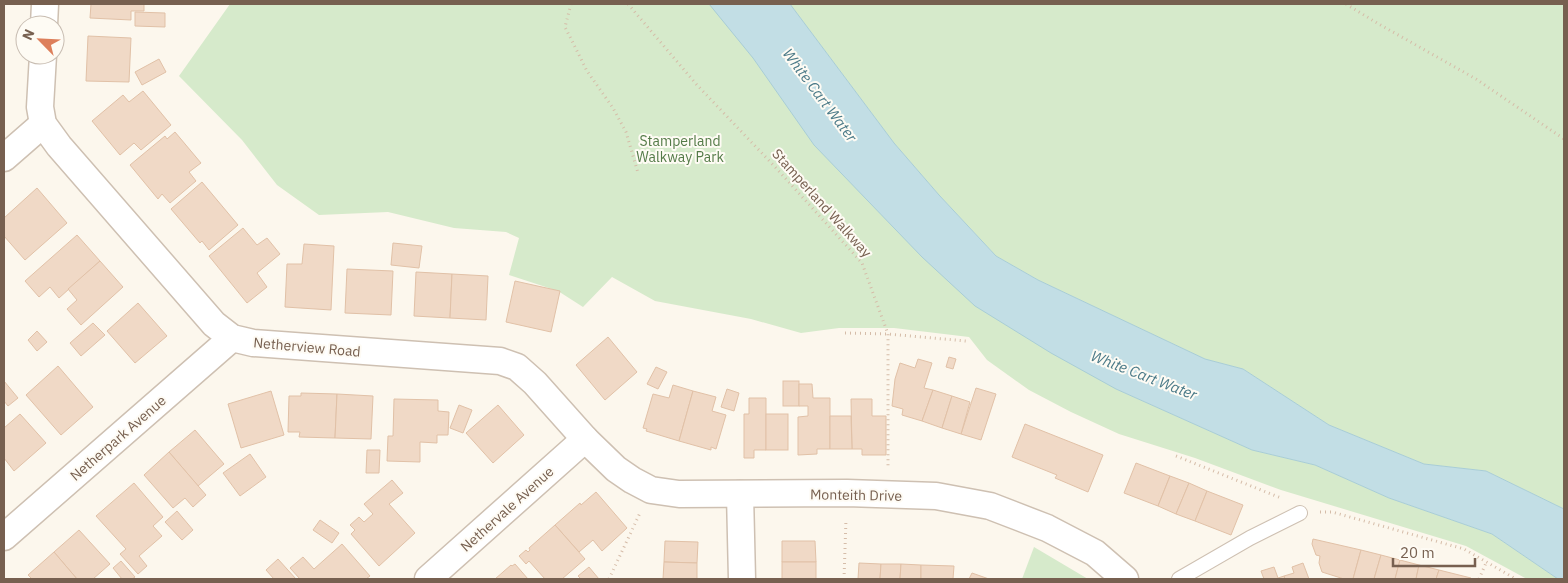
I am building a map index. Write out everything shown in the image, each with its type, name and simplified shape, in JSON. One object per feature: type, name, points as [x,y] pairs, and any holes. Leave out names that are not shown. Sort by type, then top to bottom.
[{"type":"street","points":[[4,158],[43,124],[40,107],[42,65]]},
{"type":"street","name":"Netherview Road","points":[[43,124],[214,324],[232,338],[253,344],[500,362],[517,367],[535,383],[585,439]]},
{"type":"street","name":"Netherpark Avenue","points":[[4,538],[232,338]]},
{"type":"street","name":"Monteith Drive","points":[[585,439],[616,469],[652,490],[679,494],[847,493],[936,496],[990,506],[1047,528],[1095,553],[1125,579]]},
{"type":"street","name":"Nethervale Avenue","points":[[428,579],[585,439]]},
{"type":"street","points":[[740,494],[742,579]]},
{"type":"lane","points":[[1179,579],[1250,538],[1300,513]]},
{"type":"path","points":[[571,4],[565,27],[587,70],[613,108],[626,132],[638,173]]},
{"type":"path","name":"Stamperland Walkway","points":[[628,4],[697,85],[777,169],[862,263],[888,334],[887,495]]},
{"type":"path","points":[[1346,4],[1476,79],[1564,139]]},
{"type":"path","points":[[845,333],[888,334],[966,341]]},
{"type":"path","points":[[1176,456],[1287,500],[1300,513],[1332,512],[1464,549],[1516,579]]},
{"type":"path","points":[[609,579],[652,490]]},
{"type":"path","points":[[844,579],[847,493]]},
{"type":"path","points":[[1479,579],[1486,563]]},
{"type":"green space","name":"Stamperland Walkway Park","points":[[230,4],[753,4],[1116,389],[1252,450],[1315,465],[1389,498],[1492,534],[1558,579],[1527,579],[1466,546],[1281,490],[1195,458],[1119,434],[1029,390],[987,360],[969,337],[894,328],[839,328],[801,333],[751,319],[655,301],[612,277],[583,307],[558,291],[509,275],[519,238],[506,232],[454,228],[388,212],[319,215],[277,185],[242,140],[179,76]]},
{"type":"green space","points":[[790,4],[1564,4],[1564,509],[1486,471],[1424,464],[1329,425],[1243,369],[1205,359],[1038,280],[996,256],[894,143]]},
{"type":"green space","points":[[1034,547],[1088,579],[1022,579]]},
{"type":"water","name":"White Cart Water","points":[[709,4],[790,4],[894,143],[996,256],[1038,280],[1205,359],[1243,369],[1329,425],[1424,464],[1486,471],[1564,509],[1564,579],[1558,579],[1492,534],[1389,498],[1315,465],[1252,450],[1116,389],[1051,353],[975,306],[922,257],[814,145],[753,58]]},
{"type":"building","points":[[91,4],[144,4],[144,11],[131,11],[131,20],[90,18]]},
{"type":"building","points":[[135,12],[165,13],[165,27],[135,26]]},
{"type":"building","points":[[88,36],[131,38],[129,82],[86,81]]},
{"type":"building","points":[[159,59],[166,72],[142,85],[135,72]]},
{"type":"building","points":[[143,91],[171,125],[141,150],[134,143],[120,155],[92,121],[123,95],[129,102]]},
{"type":"building","points":[[175,132],[201,163],[189,172],[196,181],[170,203],[162,194],[158,199],[130,165],[165,136],[167,139]]},
{"type":"building","points":[[202,182],[238,225],[209,250],[202,241],[200,243],[171,209]]},
{"type":"building","points":[[37,188],[67,223],[25,260],[4,236],[4,218]]},
{"type":"building","points":[[243,228],[257,245],[267,238],[280,254],[257,273],[267,287],[247,303],[209,256]]},
{"type":"building","points":[[77,235],[100,261],[59,298],[50,287],[39,297],[25,281]]},
{"type":"building","points":[[393,243],[422,246],[419,268],[391,265]]},
{"type":"building","points":[[304,244],[334,246],[331,310],[285,307],[287,264],[302,264]]},
{"type":"building","points":[[100,261],[123,287],[81,325],[67,309],[77,300],[68,289]]},
{"type":"building","points":[[347,269],[393,271],[391,315],[345,313]]},
{"type":"building","points":[[416,272],[452,274],[450,318],[414,316]]},
{"type":"building","points":[[452,274],[488,276],[486,320],[450,318]]},
{"type":"building","points":[[515,281],[560,291],[551,332],[506,322]]},
{"type":"building","points":[[138,303],[167,336],[135,363],[107,331]]},
{"type":"building","points":[[93,323],[105,335],[81,356],[70,343]]},
{"type":"building","points":[[37,331],[47,342],[37,351],[28,340]]},
{"type":"building","points":[[608,337],[637,372],[605,400],[576,365]]},
{"type":"building","points":[[949,357],[956,359],[953,369],[946,367]]},
{"type":"building","points":[[918,359],[932,363],[924,388],[933,390],[922,421],[902,415],[903,409],[892,406],[895,379],[900,363],[915,368]]},
{"type":"building","points":[[58,366],[93,407],[61,435],[26,395]]},
{"type":"building","points":[[656,367],[667,372],[658,389],[647,384]]},
{"type":"building","points":[[4,381],[18,398],[8,406],[4,401]]},
{"type":"building","points":[[783,381],[799,381],[799,406],[783,406]]},
{"type":"building","points":[[799,384],[812,384],[813,398],[830,398],[830,449],[817,449],[817,454],[798,455],[798,417],[808,416],[808,406],[799,406]]},
{"type":"building","points":[[673,385],[693,391],[679,441],[646,431],[647,429],[643,428],[653,394],[669,398]]},
{"type":"building","points":[[976,388],[996,394],[981,440],[961,434]]},
{"type":"building","points":[[727,389],[739,393],[734,411],[721,407]]},
{"type":"building","points":[[933,390],[952,396],[942,428],[922,421]]},
{"type":"building","points":[[271,391],[284,435],[241,448],[228,404]]},
{"type":"building","points":[[693,391],[716,397],[712,411],[726,415],[716,449],[711,447],[711,450],[679,441]]},
{"type":"building","points":[[301,393],[337,394],[335,438],[299,437],[300,432],[288,432],[289,396],[301,396]]},
{"type":"building","points":[[337,394],[373,396],[371,439],[335,438]]},
{"type":"building","points":[[952,396],[970,402],[961,434],[942,428]]},
{"type":"building","points":[[749,398],[766,398],[766,450],[754,450],[754,458],[744,458],[744,414],[749,414]]},
{"type":"building","points":[[394,399],[438,400],[438,411],[449,412],[448,435],[437,435],[437,443],[420,442],[420,462],[387,461],[388,436],[393,436]]},
{"type":"building","points":[[851,399],[872,399],[872,416],[886,416],[886,455],[862,455],[862,449],[852,449]]},
{"type":"building","points":[[459,405],[472,410],[463,433],[450,428]]},
{"type":"building","points":[[498,405],[524,435],[493,463],[466,433]]},
{"type":"building","points":[[20,414],[46,443],[14,471],[4,458],[4,428]]},
{"type":"building","points":[[766,414],[788,414],[788,450],[766,450]]},
{"type":"building","points":[[830,416],[851,416],[852,449],[830,449]]},
{"type":"building","points":[[1025,424],[1103,455],[1088,492],[1055,478],[1057,475],[1012,457]]},
{"type":"building","points":[[195,430],[224,464],[198,486],[169,452]]},
{"type":"building","points":[[367,450],[380,450],[379,473],[366,473]]},
{"type":"building","points":[[169,452],[206,495],[193,507],[185,498],[173,508],[144,475]]},
{"type":"building","points":[[250,454],[266,477],[240,496],[223,473]]},
{"type":"building","points":[[1136,463],[1170,476],[1158,506],[1124,493]]},
{"type":"building","points":[[1170,476],[1189,483],[1176,514],[1158,506]]},
{"type":"building","points":[[392,480],[403,493],[389,504],[415,533],[379,566],[351,534],[355,530],[350,525],[359,517],[364,522],[373,514],[364,504]]},
{"type":"building","points":[[134,483],[163,517],[153,526],[162,536],[139,556],[147,566],[138,574],[120,554],[126,549],[96,516]]},
{"type":"building","points":[[1189,483],[1207,491],[1195,521],[1176,514]]},
{"type":"building","points":[[1207,491],[1243,505],[1231,535],[1195,521]]},
{"type":"building","points":[[596,492],[627,528],[602,551],[593,540],[579,552],[555,525]]},
{"type":"building","points":[[177,511],[193,530],[182,540],[165,522]]},
{"type":"building","points":[[320,520],[339,533],[332,543],[313,530]]},
{"type":"building","points":[[555,525],[585,559],[562,579],[545,579],[529,561],[526,564],[519,556],[526,550],[528,552],[529,548]]},
{"type":"building","points":[[79,530],[110,564],[93,579],[77,579],[54,552]]},
{"type":"building","points":[[1313,539],[1361,550],[1353,579],[1344,579],[1322,572],[1319,563],[1320,556],[1316,555],[1312,544]]},
{"type":"building","points":[[665,541],[698,542],[697,563],[664,562]]},
{"type":"building","points":[[782,541],[815,541],[816,562],[782,562]]},
{"type":"building","points":[[342,544],[370,576],[366,579],[300,579],[290,568],[303,557],[314,569]]},
{"type":"building","points":[[1361,550],[1381,555],[1374,579],[1353,579]]},
{"type":"building","points":[[54,552],[77,579],[32,579],[28,575]]},
{"type":"building","points":[[1381,555],[1400,560],[1395,579],[1374,579]]},
{"type":"building","points":[[278,559],[296,579],[274,579],[266,570]]},
{"type":"building","points":[[1400,560],[1419,565],[1416,579],[1395,579]]},
{"type":"building","points":[[121,561],[135,577],[132,579],[122,579],[113,568]]},
{"type":"building","points":[[664,562],[697,563],[697,579],[663,579]]},
{"type":"building","points":[[782,562],[816,562],[816,579],[782,579]]},
{"type":"building","points":[[859,563],[881,564],[880,579],[858,579]]},
{"type":"building","points":[[1303,563],[1309,579],[1285,579],[1284,576],[1294,573],[1292,567]]},
{"type":"building","points":[[515,564],[528,579],[495,579],[511,565]]},
{"type":"building","points":[[881,564],[901,564],[900,579],[880,579]]},
{"type":"building","points":[[901,564],[921,565],[921,579],[900,579]]},
{"type":"building","points":[[921,565],[954,566],[953,579],[921,579]]},
{"type":"building","points":[[1419,565],[1439,570],[1436,579],[1416,579]]},
{"type":"building","points":[[589,567],[599,579],[581,579],[578,576]]},
{"type":"building","points":[[1274,567],[1278,578],[1284,576],[1285,579],[1264,579],[1261,571]]},
{"type":"building","points":[[1439,570],[1471,578],[1471,579],[1436,579]]},
{"type":"building","points":[[972,573],[989,579],[969,579]]}]
